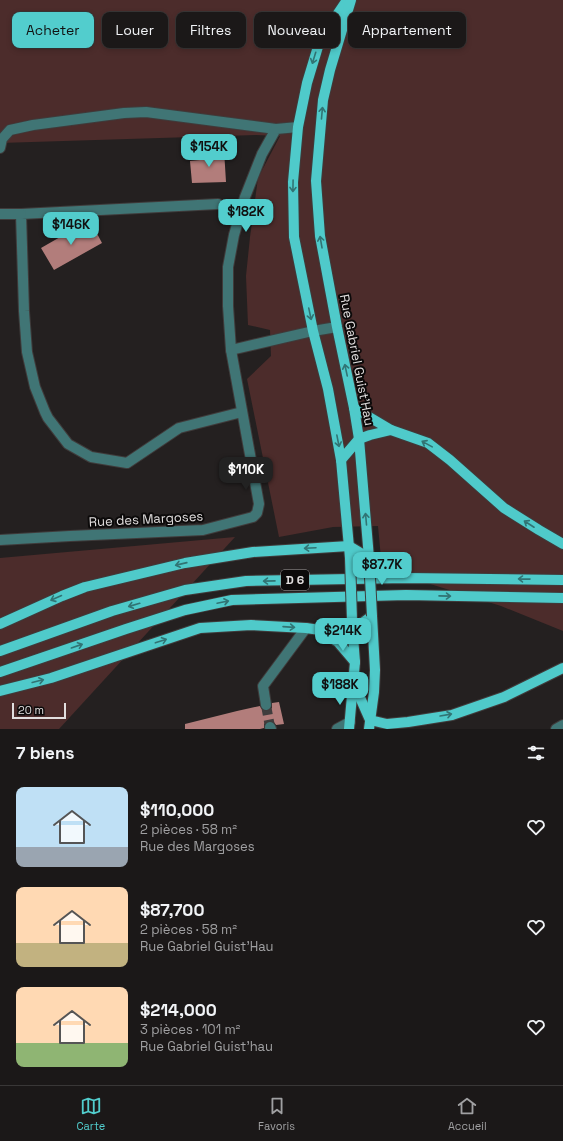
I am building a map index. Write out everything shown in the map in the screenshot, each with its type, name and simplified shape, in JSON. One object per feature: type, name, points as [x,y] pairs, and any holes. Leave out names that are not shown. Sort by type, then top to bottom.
[{"type":"main road","points":[[347,0],[320,40],[307,83],[298,128],[293,182],[294,237],[313,331],[328,389],[341,460],[350,558],[352,625],[355,662],[349,726]]},
{"type":"main road","name":"Rue Gabriel Guist'Hau","points":[[351,0],[330,70],[323,100],[316,181],[320,236],[359,439],[369,558],[375,670],[370,725]]},
{"type":"main road","points":[[354,408],[392,430],[428,443],[450,460],[504,508],[563,544]]},
{"type":"main road","points":[[341,460],[359,439],[392,430]]},
{"type":"main road","points":[[0,624],[85,587],[185,563],[253,552],[349,546],[369,558]]},
{"type":"main road","name":"D 6","points":[[0,651],[112,611],[185,590],[246,581],[406,578],[563,580]]},
{"type":"main road","name":"D 6","points":[[0,672],[133,626],[185,610],[232,600],[406,595],[563,598]]},
{"type":"main road","points":[[0,691],[51,678],[200,628],[251,626],[306,628],[334,632],[372,616]]},
{"type":"main road","points":[[318,630],[338,642],[355,662]]},
{"type":"main road","points":[[354,684],[370,725],[387,724],[408,722],[452,714],[504,697],[563,668]]},
{"type":"street","points":[[0,148],[2,139],[10,130],[33,125],[124,113],[146,112],[276,129],[298,128]]},
{"type":"street","name":"Rue des Margoses","points":[[0,540],[203,530],[253,517],[257,513],[259,504],[232,350],[228,306],[228,268],[234,235],[245,197],[262,154],[276,129]]},
{"type":"street","points":[[0,214],[218,204]]},
{"type":"street","points":[[22,214],[24,311],[27,352],[36,387],[45,412],[68,444],[90,457],[127,463],[179,428],[242,412]]},
{"type":"street","points":[[232,350],[313,331],[337,327]]},
{"type":"street","points":[[266,705],[262,686],[306,628]]},
{"type":"street","points":[[556,729],[563,725]]},
{"type":"street","points":[[337,729],[349,726]]},
{"type":"shaded area","points":[[0,0],[563,0],[563,631],[501,606],[382,569],[378,526],[333,527],[279,537],[247,379],[271,356],[270,330],[248,325],[246,276],[258,178],[280,136],[256,135],[0,143]]},
{"type":"shaded area","points":[[235,537],[59,729],[0,729],[0,558]]},
{"type":"building","points":[[224,150],[226,182],[192,183],[190,161],[200,160],[199,151]]},
{"type":"building","points":[[81,225],[85,231],[93,226],[102,243],[54,270],[41,248]]},
{"type":"building","points":[[279,702],[284,724],[276,725],[273,721],[267,721],[264,724],[264,728],[260,729],[185,729],[185,724],[237,711],[260,706],[263,711],[267,711],[272,708],[272,703]]},
{"type":"tunnel","points":[[266,705],[270,727]]}]
